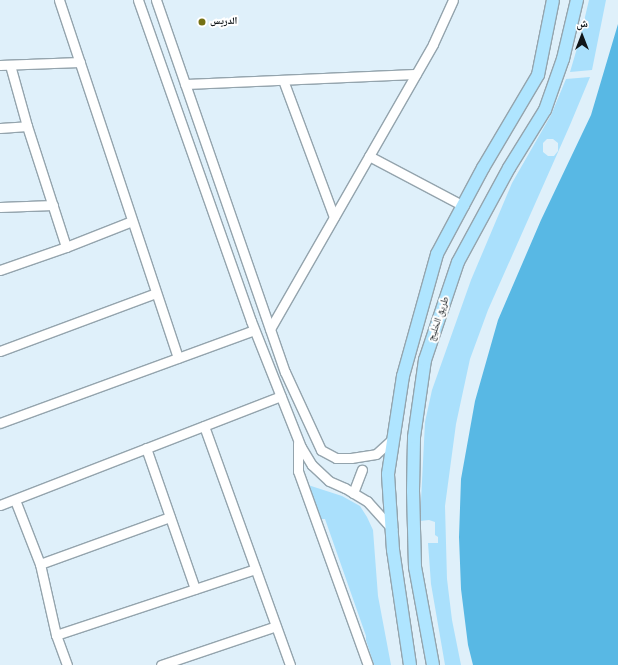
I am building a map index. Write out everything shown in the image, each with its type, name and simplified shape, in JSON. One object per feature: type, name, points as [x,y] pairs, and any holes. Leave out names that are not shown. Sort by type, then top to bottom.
[{"type":"main road","name":"طريق الخليج","points":[[410,665],[394,550],[388,474],[403,376],[437,254],[483,168],[538,75],[553,0]]},
{"type":"main road","name":"طريق الخليج","points":[[433,665],[415,567],[413,499],[414,437],[425,360],[458,262],[509,168],[545,110],[563,59],[577,0]]},
{"type":"street","points":[[59,0],[178,358]]},
{"type":"street","points":[[138,0],[254,330],[298,441],[312,465],[329,481],[368,501],[392,529]]},
{"type":"street","points":[[156,0],[285,372],[322,450],[336,458],[376,454],[394,438]]},
{"type":"street","points":[[270,329],[416,74],[440,30],[453,0]]},
{"type":"street","points":[[0,65],[80,62]]},
{"type":"street","points":[[10,65],[27,126],[66,247]]},
{"type":"street","points":[[185,84],[416,74]]},
{"type":"street","points":[[283,80],[334,217]]},
{"type":"street","points":[[0,128],[27,126]]},
{"type":"street","points":[[369,156],[464,206]]},
{"type":"street","points":[[0,208],[53,205]]},
{"type":"street","points":[[0,270],[66,247],[132,221]]},
{"type":"street","points":[[0,351],[156,293]]},
{"type":"street","points":[[0,423],[254,330]]},
{"type":"street","points":[[0,505],[281,396]]},
{"type":"street","points":[[204,426],[290,665]]},
{"type":"street","points":[[298,441],[298,471],[368,665]]},
{"type":"street","points":[[146,448],[195,589]]},
{"type":"street","points":[[353,493],[362,470]]},
{"type":"street","points":[[14,500],[40,564],[56,635],[67,665]]},
{"type":"street","points":[[40,564],[170,517]]},
{"type":"street","points":[[56,635],[255,569]]},
{"type":"street","points":[[161,665],[276,626]]},
{"type":"shaded area","points":[[589,0],[606,0],[592,70],[570,72],[580,38]]},
{"type":"shaded area","points":[[618,24],[618,665],[473,665],[468,645],[461,589],[459,537],[461,479],[475,401],[498,320],[541,220],[591,115]]},
{"type":"shaded area","points":[[590,77],[570,125],[488,310],[470,359],[456,424],[445,506],[447,579],[452,620],[461,665],[445,665],[431,584],[428,543],[438,543],[438,537],[435,535],[435,522],[429,520],[420,521],[425,422],[432,390],[471,280],[512,183],[551,115],[566,79]],"holes":[[[547,139],[553,139],[558,143],[558,151],[554,156],[548,156],[543,152],[543,143]]]},
{"type":"shaded area","points":[[308,485],[342,496],[360,506],[373,530],[378,596],[391,665],[374,665],[366,636],[325,519],[321,519]]},
{"type":"place","name":"الدريس","points":[[202,22]]}]
